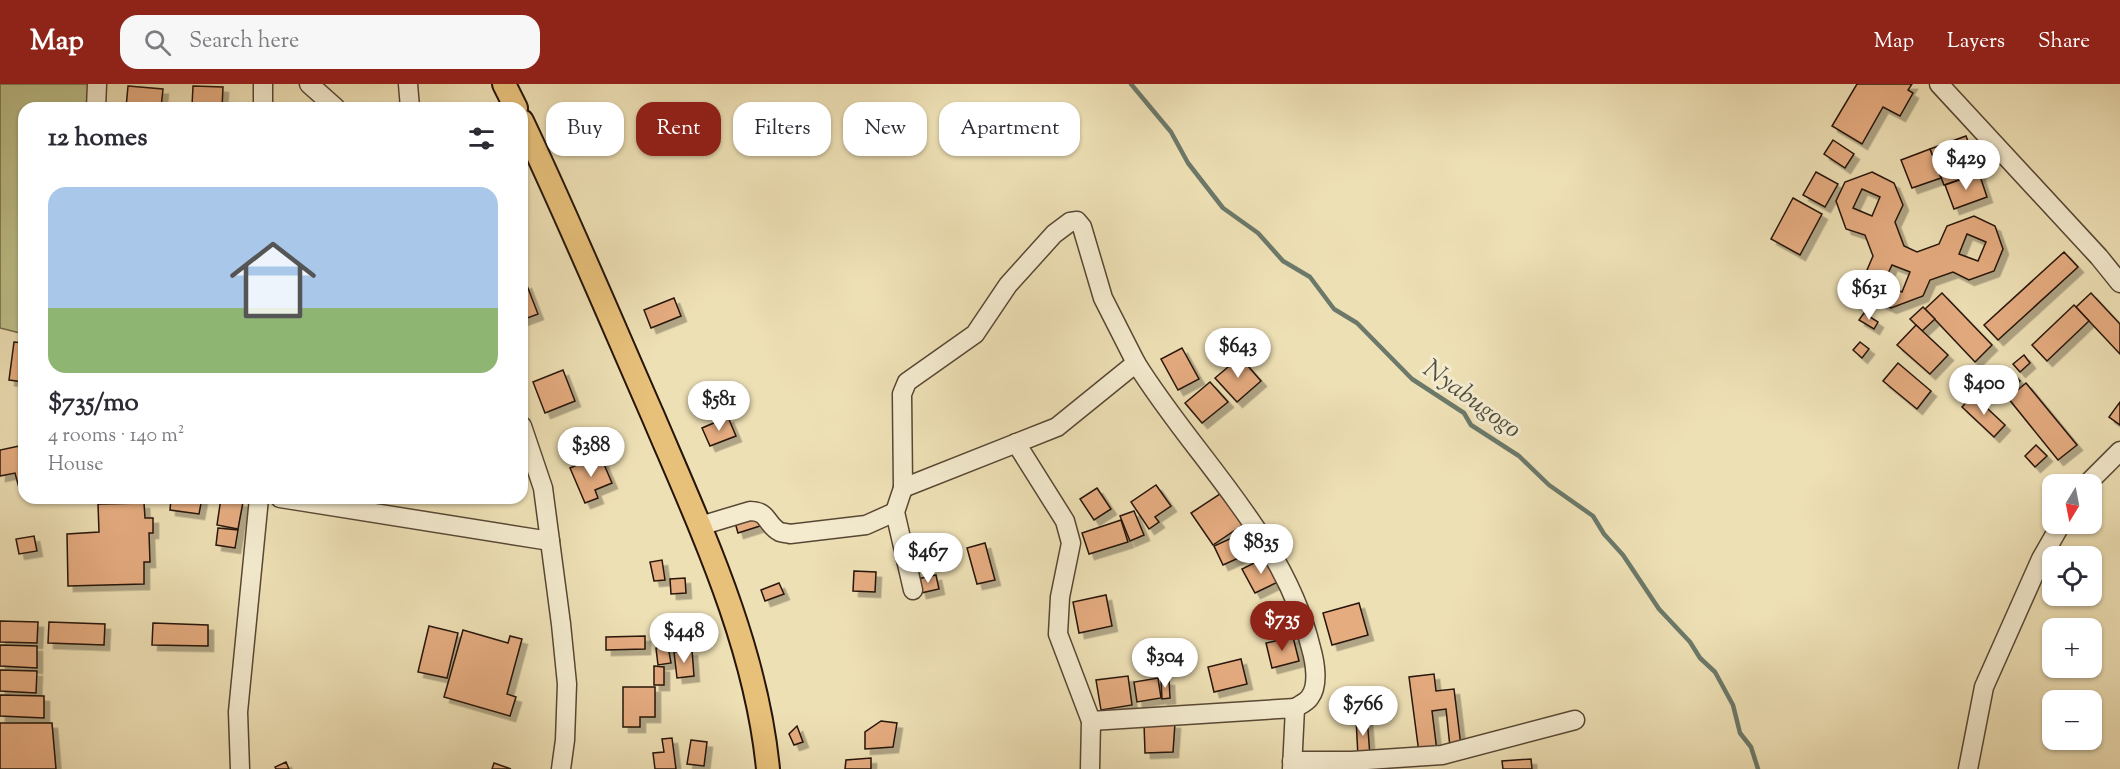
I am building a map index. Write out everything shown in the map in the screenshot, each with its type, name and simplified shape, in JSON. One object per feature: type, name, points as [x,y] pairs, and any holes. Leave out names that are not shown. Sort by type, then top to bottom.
[{"type":"main road","points":[[504,84],[513,102]]},
{"type":"main road","points":[[528,134],[700,526],[746,653],[768,769]]},
{"type":"street","points":[[96,102],[97,84]]},
{"type":"street","points":[[263,84],[263,102]]},
{"type":"street","points":[[309,84],[329,102]]},
{"type":"street","points":[[1939,84],[2099,257],[2120,283]]},
{"type":"street","points":[[913,590],[895,512],[903,488],[902,394],[907,382],[975,334],[1008,285],[1054,234],[1070,222],[1077,221],[1082,227],[1103,298],[1136,363],[1159,400],[1189,435],[1256,528],[1289,585],[1306,628],[1315,665],[1310,698],[1295,708],[1091,721]]},
{"type":"street","points":[[903,488],[1057,427],[1136,363]]},
{"type":"street","points":[[1016,443],[1065,521],[1071,543],[1060,597],[1058,634],[1091,721],[1090,769]]},
{"type":"street","points":[[528,444],[543,488],[561,624],[567,684],[565,740],[561,769]]},
{"type":"street","points":[[2097,474],[2120,451]]},
{"type":"street","points":[[240,769],[238,712],[258,504]]},
{"type":"street","points":[[370,505],[550,541]]},
{"type":"street","points":[[700,526],[757,511],[765,515],[780,532],[790,534],[867,525],[895,512]]},
{"type":"street","points":[[1968,769],[1984,687],[2041,559],[2055,534]]},
{"type":"street","points":[[1295,708],[1292,765],[1442,755],[1575,720]]},
{"type":"green space","points":[[0,84],[89,84],[89,102],[18,102],[18,332],[0,328]]},
{"type":"building","points":[[1857,84],[1912,84],[1908,90],[1913,93],[1900,116],[1883,107],[1862,144],[1832,126]]},
{"type":"building","points":[[128,86],[163,89],[162,102],[127,102]]},
{"type":"building","points":[[193,86],[223,87],[222,102],[192,102]]},
{"type":"building","points":[[1966,136],[1980,173],[1944,185],[1930,149]]},
{"type":"building","points":[[1833,140],[1854,154],[1845,168],[1824,154]]},
{"type":"building","points":[[1930,149],[1941,178],[1912,188],[1901,160]]},
{"type":"building","points":[[1816,172],[1838,184],[1825,207],[1803,195]]},
{"type":"building","points":[[1872,172],[1894,183],[1903,205],[1895,222],[1904,246],[1917,252],[1939,244],[1947,226],[1974,216],[1995,226],[2003,249],[1994,271],[1969,280],[1953,272],[1930,280],[1923,296],[1891,308],[1872,299],[1864,277],[1873,256],[1865,235],[1846,229],[1836,201],[1845,182]],"holes":[[[1862,189],[1880,197],[1872,216],[1853,208]],[[1967,234],[1986,242],[1978,261],[1959,254]],[[1892,265],[1910,272],[1902,292],[1883,284]]]},
{"type":"building","points":[[1979,173],[1987,197],[1954,209],[1945,185]]},
{"type":"building","points":[[1793,198],[1822,214],[1800,255],[1771,239]]},
{"type":"building","points":[[2064,252],[2078,267],[1998,340],[1984,325]]},
{"type":"building","points":[[528,288],[538,314],[528,318]]},
{"type":"building","points":[[1942,293],[1992,345],[1975,362],[1925,309]]},
{"type":"building","points":[[2091,293],[2120,324],[2120,354],[2076,307]]},
{"type":"building","points":[[674,298],[681,316],[651,328],[644,310]]},
{"type":"building","points":[[2074,305],[2089,321],[2047,361],[2032,345]]},
{"type":"building","points":[[1923,307],[1935,319],[1922,331],[1910,319]]},
{"type":"building","points":[[1864,313],[1878,322],[1874,329],[1859,320]]},
{"type":"building","points":[[1916,325],[1948,355],[1930,374],[1897,345]]},
{"type":"building","points":[[14,342],[18,342],[18,381],[9,380]]},
{"type":"building","points":[[1860,342],[1869,349],[1862,358],[1853,350]]},
{"type":"building","points":[[1182,348],[1199,379],[1178,390],[1161,359]]},
{"type":"building","points":[[2024,355],[2030,363],[2020,372],[2013,364]]},
{"type":"building","points":[[1240,357],[1261,381],[1237,402],[1215,378]]},
{"type":"building","points":[[1898,363],[1931,391],[1917,409],[1883,381]]},
{"type":"building","points":[[2008,368],[2020,381],[2006,393],[1995,380]]},
{"type":"building","points":[[563,370],[575,401],[545,413],[533,382]]},
{"type":"building","points":[[1210,382],[1228,402],[1202,423],[1185,403]]},
{"type":"building","points":[[2026,383],[2077,445],[2058,460],[2008,398]]},
{"type":"building","points":[[1973,395],[2005,425],[1994,437],[1962,407]]},
{"type":"building","points":[[2120,402],[2120,425],[2109,417]]},
{"type":"building","points":[[728,417],[736,436],[710,446],[702,428]]},
{"type":"building","points":[[2036,445],[2047,456],[2035,467],[2025,456]]},
{"type":"building","points":[[18,446],[18,484],[15,473],[0,476],[0,450]]},
{"type":"building","points":[[600,455],[612,483],[595,490],[598,498],[585,503],[570,468]]},
{"type":"building","points":[[1156,485],[1171,506],[1155,517],[1159,522],[1149,529],[1131,502]]},
{"type":"building","points":[[1097,488],[1111,509],[1094,520],[1080,499]]},
{"type":"building","points":[[1226,490],[1247,522],[1213,545],[1191,513]]},
{"type":"building","points":[[98,504],[144,504],[145,518],[153,518],[153,533],[149,533],[150,562],[144,562],[144,584],[68,586],[67,534],[99,532]]},
{"type":"building","points":[[170,504],[201,504],[199,514],[170,510]]},
{"type":"building","points":[[220,504],[243,504],[238,529],[217,525]]},
{"type":"building","points":[[1134,511],[1144,535],[1130,541],[1120,516]]},
{"type":"building","points":[[755,513],[760,526],[738,533],[734,519]]},
{"type":"building","points":[[1121,520],[1128,542],[1089,554],[1082,533]]},
{"type":"building","points":[[218,528],[238,530],[235,548],[216,545]]},
{"type":"building","points":[[1243,533],[1252,552],[1223,565],[1214,546]]},
{"type":"building","points":[[34,536],[37,551],[19,554],[16,539]]},
{"type":"building","points":[[985,543],[995,580],[977,584],[967,548]]},
{"type":"building","points":[[1268,556],[1280,581],[1255,593],[1242,569]]},
{"type":"building","points":[[662,560],[665,580],[654,581],[650,562]]},
{"type":"building","points":[[854,571],[876,572],[875,592],[853,591]]},
{"type":"building","points":[[936,575],[939,589],[921,593],[917,579]]},
{"type":"building","points":[[685,578],[686,593],[671,594],[670,579]]},
{"type":"building","points":[[779,583],[784,594],[765,601],[761,590]]},
{"type":"building","points":[[1106,595],[1112,626],[1079,633],[1073,602]]},
{"type":"building","points":[[1359,603],[1368,635],[1332,645],[1323,613]]},
{"type":"building","points":[[0,621],[38,622],[37,643],[0,642]]},
{"type":"building","points":[[49,622],[105,624],[104,645],[48,643]]},
{"type":"building","points":[[153,623],[208,625],[208,646],[152,645]]},
{"type":"building","points":[[429,626],[458,633],[447,678],[418,672]]},
{"type":"building","points":[[463,630],[508,643],[510,636],[522,639],[507,694],[516,697],[510,716],[444,697]]},
{"type":"building","points":[[645,636],[645,649],[606,650],[606,637]]},
{"type":"building","points":[[1293,637],[1299,661],[1272,668],[1266,643]]},
{"type":"building","points":[[0,645],[37,646],[37,668],[0,666]]},
{"type":"building","points":[[668,646],[671,663],[658,665],[656,648]]},
{"type":"building","points":[[692,650],[694,676],[677,678],[674,652]]},
{"type":"building","points":[[1241,659],[1247,684],[1214,692],[1208,667]]},
{"type":"building","points":[[654,666],[664,667],[664,685],[654,685]]},
{"type":"building","points":[[0,670],[37,671],[36,693],[0,691]]},
{"type":"building","points":[[1434,674],[1436,691],[1454,689],[1461,746],[1450,747],[1446,709],[1432,711],[1437,751],[1419,753],[1409,677]]},
{"type":"building","points":[[1128,676],[1132,705],[1101,710],[1096,680]]},
{"type":"building","points":[[1158,678],[1161,698],[1137,702],[1134,682]]},
{"type":"building","points":[[1161,680],[1169,680],[1170,698],[1162,699]]},
{"type":"building","points":[[623,687],[655,687],[655,717],[640,717],[640,727],[623,727]]},
{"type":"building","points":[[0,695],[44,696],[44,718],[0,716]]},
{"type":"building","points":[[1367,717],[1370,756],[1358,757],[1356,718]]},
{"type":"building","points":[[881,721],[897,723],[893,747],[865,749],[865,732]]},
{"type":"building","points":[[0,723],[52,723],[56,769],[0,769]]},
{"type":"building","points":[[1144,723],[1175,723],[1173,752],[1145,753]]},
{"type":"building","points":[[797,726],[803,742],[794,745],[789,734]]},
{"type":"building","points":[[672,738],[676,769],[655,769],[653,753],[664,752],[662,739]]},
{"type":"building","points":[[691,740],[707,742],[704,766],[687,764]]},
{"type":"building","points":[[871,758],[871,769],[845,769],[846,760]]},
{"type":"building","points":[[1531,759],[1532,769],[1503,769],[1502,761]]},
{"type":"building","points":[[286,762],[289,769],[276,769],[275,767]]},
{"type":"building","points":[[494,763],[511,769],[492,769]]},
{"type":"waterway","name":"Nyabugogo","points":[[1131,84],[1171,132],[1188,163],[1223,208],[1258,233],[1283,261],[1310,277],[1334,309],[1357,323],[1412,379],[1464,413],[1471,425],[1519,456],[1549,485],[1593,516],[1604,534],[1623,555],[1659,609],[1690,642],[1700,658],[1715,672],[1733,705],[1740,733],[1751,747],[1758,769]]}]
